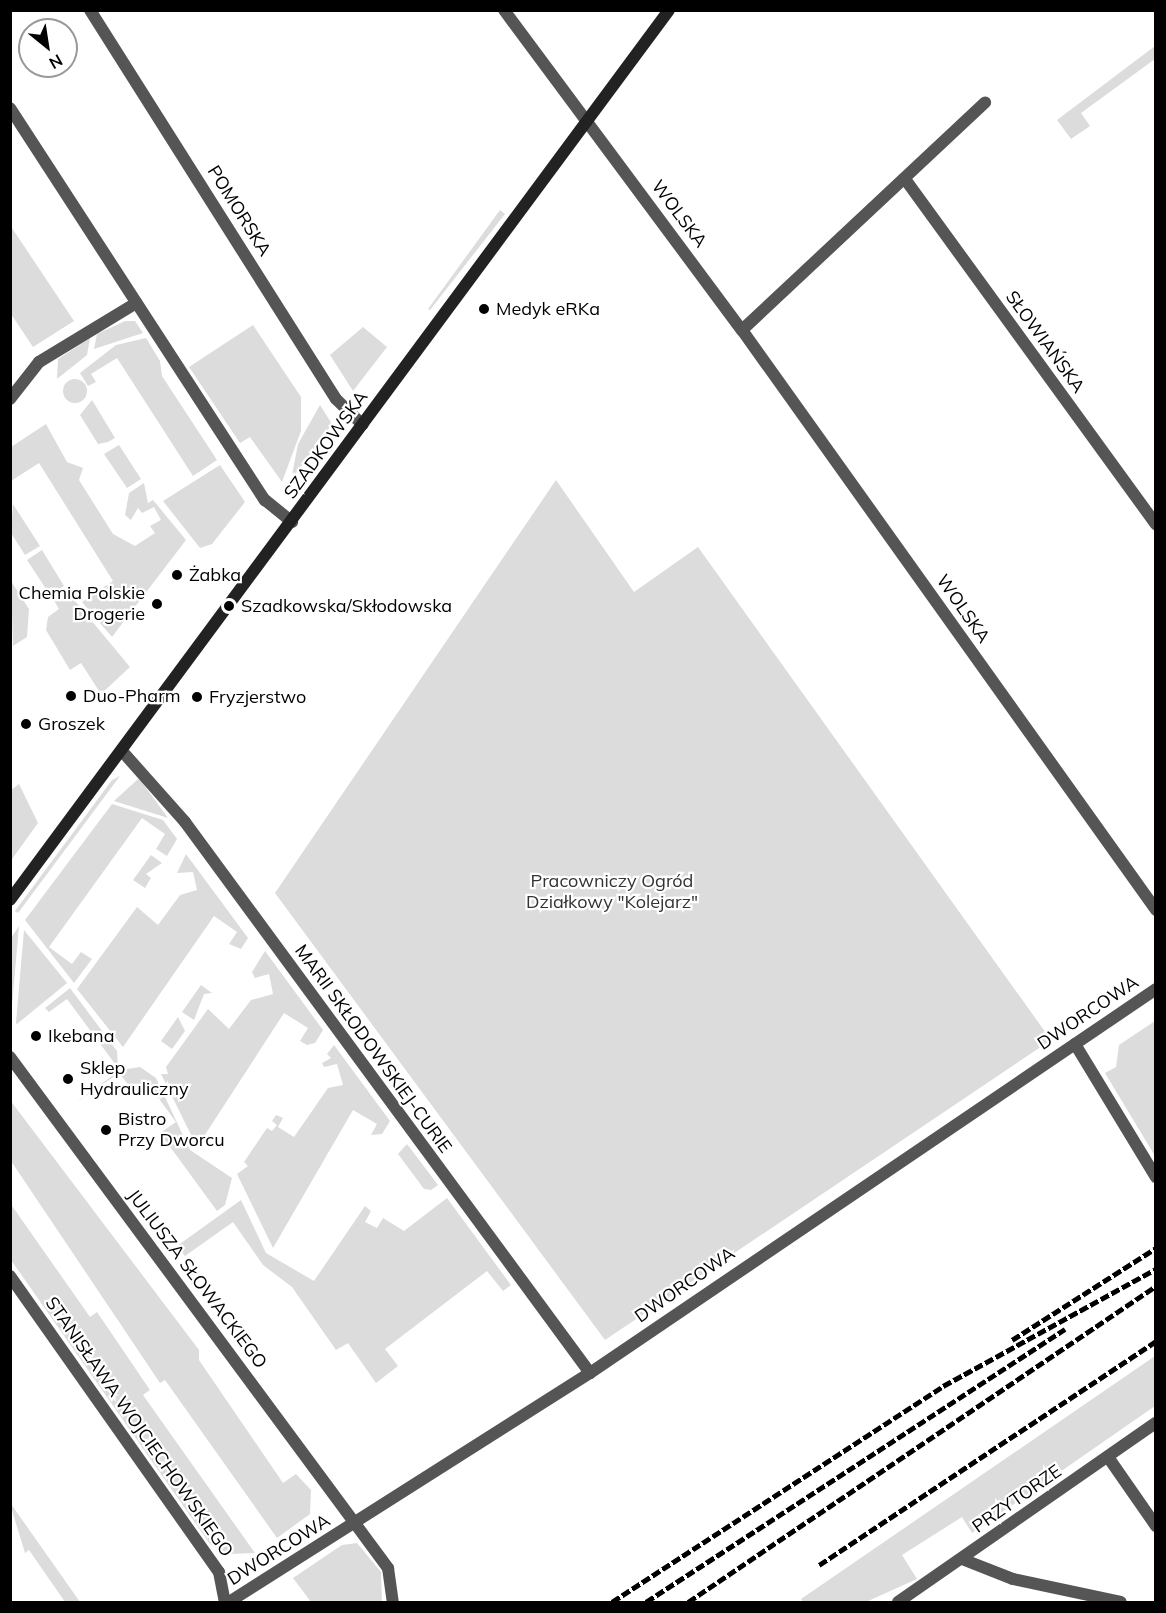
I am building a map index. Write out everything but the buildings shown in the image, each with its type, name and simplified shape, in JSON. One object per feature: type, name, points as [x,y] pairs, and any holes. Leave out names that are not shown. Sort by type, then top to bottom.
[{"type":"street","name":"POMORSKA","points":[[90,10],[336,399],[363,425]]},
{"type":"street","name":"WOLSKA","points":[[504,10],[742,330],[1155,910]]},
{"type":"street","name":"SZADKOWSKA","points":[[10,900],[669,10]]},
{"type":"street","points":[[742,330],[985,103]]},
{"type":"street","points":[[10,108],[265,500],[292,522]]},
{"type":"street","name":"SŁOWIAŃSKA","points":[[904,179],[1155,525]]},
{"type":"street","points":[[10,399],[39,363],[136,303]]},
{"type":"street","name":"MARII SKŁODOWSKIEJ-CURIE","points":[[122,751],[185,822],[590,1373]]},
{"type":"street","name":"DWORCOWA","points":[[227,1602],[590,1373],[1155,989]]},
{"type":"street","points":[[1075,1044],[1155,1178]]},
{"type":"street","name":"JULIUSZA SŁOWACKIEGO","points":[[10,1057],[356,1522],[388,1568],[393,1602]]},
{"type":"street","name":"STANISŁAWA WOJCIECHOWSKIEGO","points":[[10,1276],[219,1572],[227,1602]]},
{"type":"street","name":"PRZYTORZE","points":[[898,1602],[1155,1423]]},
{"type":"street","points":[[1108,1457],[1155,1526]]},
{"type":"street","points":[[962,1559],[1013,1579],[1121,1602]]},
{"type":"green space","points":[[1155,46],[1155,59],[1081,113],[1090,126],[1071,139],[1057,120]]},
{"type":"green space","points":[[500,210],[505,214],[430,310],[428,309]]},
{"type":"green space","points":[[10,225],[74,321],[33,347],[11,314]]},
{"type":"green space","points":[[125,321],[135,321],[143,333],[94,349],[97,334]]},
{"type":"green space","points":[[253,325],[301,397],[301,431],[282,482],[250,437],[240,443],[189,367]]},
{"type":"green space","points":[[363,327],[387,347],[353,391],[330,355]]},
{"type":"green space","points":[[90,338],[87,355],[57,379],[58,359]]},
{"type":"green space","points":[[146,338],[160,361],[162,376],[217,460],[193,476],[117,358],[91,374],[96,382],[88,386],[80,373],[116,345]]},
{"type":"green space","points":[[75,379],[80,380],[86,386],[86,396],[80,402],[75,403],[70,402],[64,396],[63,391],[64,386],[70,380]]},
{"type":"green space","points":[[92,400],[115,438],[108,442],[98,444],[80,415]]},
{"type":"green space","points":[[320,405],[332,424],[291,480],[298,444]]},
{"type":"green space","points":[[46,424],[67,462],[83,468],[79,480],[113,534],[135,546],[155,533],[150,526],[161,520],[154,507],[142,513],[138,508],[131,520],[125,515],[129,493],[144,483],[148,503],[153,500],[186,540],[112,637],[82,602],[113,581],[39,463],[11,481],[11,447]]},
{"type":"green space","points":[[119,445],[141,479],[127,488],[104,454]]},
{"type":"green space","points":[[220,465],[245,502],[212,544],[200,548],[163,501]]},
{"type":"green space","name":"Pracowniczy Ogród Działkowy \"Kolejarz\"","points":[[556,480],[634,592],[698,547],[1051,1040],[605,1340],[275,893]]},
{"type":"green space","points":[[13,504],[40,546],[25,555],[11,533]]},
{"type":"green space","points":[[42,550],[64,586],[50,595],[27,560]]},
{"type":"green space","points":[[11,581],[29,609],[27,637],[13,646]]},
{"type":"green space","points":[[66,590],[130,667],[101,694],[81,663],[70,670],[46,630],[48,617],[59,609],[53,599]]},
{"type":"green space","points":[[120,776],[18,913],[15,911],[112,780]]},
{"type":"green space","points":[[138,779],[141,781],[168,818],[114,801]]},
{"type":"green space","points":[[19,784],[38,823],[12,859],[11,790]]},
{"type":"green space","points":[[112,804],[163,820],[177,839],[167,856],[156,849],[165,834],[142,818],[49,947],[72,964],[81,952],[92,959],[74,983],[25,920]]},
{"type":"green space","points":[[186,854],[248,938],[241,949],[229,944],[237,932],[214,916],[123,1047],[77,989],[137,907],[158,925],[180,895],[197,890],[193,872],[177,873]]},
{"type":"green space","points":[[151,855],[162,863],[146,874],[151,878],[145,888],[133,880]]},
{"type":"green space","points":[[19,926],[11,1016],[11,938]]},
{"type":"green space","points":[[24,930],[67,983],[17,1024],[16,1023]]},
{"type":"green space","points":[[265,951],[323,1030],[315,1043],[307,1045],[300,1041],[308,1028],[284,1013],[197,1147],[161,1074],[168,1074],[166,1067],[208,1009],[229,1029],[251,1000],[273,994],[269,974],[255,978],[252,972]]},
{"type":"green space","points":[[201,985],[212,993],[204,994],[194,1020],[182,1012]]},
{"type":"green space","points":[[70,988],[117,1051],[118,1068],[67,999],[49,1012],[45,1008]]},
{"type":"green space","points":[[178,1017],[185,1031],[172,1049],[161,1041]]},
{"type":"green space","points":[[1155,1021],[1155,1156],[1105,1073],[1116,1067],[1119,1045]]},
{"type":"green space","points":[[334,1045],[390,1121],[382,1134],[371,1135],[377,1124],[353,1110],[273,1248],[237,1174],[248,1166],[244,1162],[267,1128],[272,1131],[277,1125],[272,1121],[276,1115],[283,1118],[278,1127],[294,1137],[328,1088],[343,1085],[337,1064],[324,1067],[322,1063],[331,1058],[327,1054]]},
{"type":"green space","points":[[140,1067],[156,1078],[190,1150],[232,1178],[225,1205],[217,1211],[160,1133],[176,1122],[148,1084],[135,1093],[119,1073],[74,1104],[120,1070]]},
{"type":"green space","points":[[10,1100],[199,1350],[199,1360],[283,1483],[296,1474],[311,1490],[310,1514],[277,1538],[165,1380],[160,1383],[11,1161]]},
{"type":"green space","points":[[407,1144],[438,1185],[431,1190],[424,1189],[398,1154]]},
{"type":"green space","points":[[447,1198],[511,1285],[503,1291],[487,1271],[385,1349],[398,1366],[376,1383],[348,1343],[336,1350],[292,1287],[263,1265],[233,1222],[185,1256],[177,1246],[241,1200],[266,1253],[314,1281],[365,1206],[371,1211],[365,1222],[377,1228],[383,1218],[404,1231]]},
{"type":"green space","points":[[10,1203],[90,1317],[97,1312],[150,1390],[143,1395],[255,1553],[227,1554],[210,1544],[11,1260]]},
{"type":"green space","points":[[1155,1356],[1155,1406],[972,1533],[962,1517],[902,1555],[917,1579],[866,1602],[803,1602],[801,1599]]},
{"type":"green space","points":[[10,1504],[80,1602],[65,1602],[29,1550],[25,1553]]},
{"type":"green space","points":[[357,1543],[381,1572],[382,1602],[311,1602],[293,1578],[342,1545]]},
{"type":"railway","points":[[1012,1340],[1156,1248]]},
{"type":"railway","points":[[612,1602],[943,1386],[1156,1269]]},
{"type":"railway","points":[[688,1602],[1156,1286]]},
{"type":"railway","points":[[646,1602],[1065,1329]]},
{"type":"railway","points":[[819,1565],[1156,1341]]},
{"type":"place","name":"Medyk eRKa","points":[[484,309]]},
{"type":"place","name":"Żabka","points":[[177,575]]},
{"type":"place","name":"Chemia Polskie Drogerie","points":[[157,604]]},
{"type":"place","name":"Szadkowska/Skłodowska","points":[[229,606]]},
{"type":"place","name":"Duo-Pharm","points":[[71,696]]},
{"type":"place","name":"Fryzjerstwo","points":[[197,697]]},
{"type":"place","name":"Groszek","points":[[26,724]]},
{"type":"place","name":"Ikebana","points":[[36,1036]]},
{"type":"place","name":"Sklep Hydrauliczny","points":[[68,1079]]},
{"type":"place","name":"Bistro Przy Dworcu","points":[[106,1130]]}]
